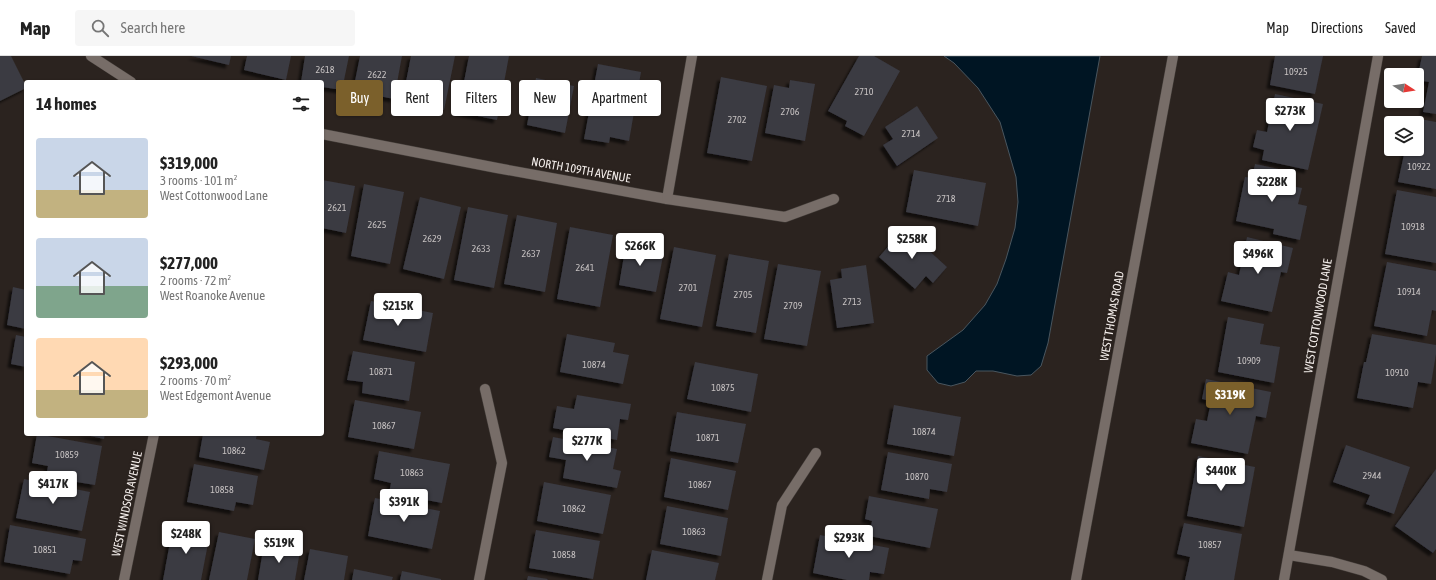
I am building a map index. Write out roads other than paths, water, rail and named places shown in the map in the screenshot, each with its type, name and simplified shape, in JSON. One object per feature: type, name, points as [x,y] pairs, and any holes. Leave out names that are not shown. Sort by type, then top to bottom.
[{"type":"street","points":[[91,56],[128,80]]},
{"type":"street","points":[[667,198],[692,56]]},
{"type":"street","name":"WEST THOMAS ROAD","points":[[1076,580],[1173,56]]},
{"type":"street","name":"WEST COTTONWOOD LANE","points":[[1284,580],[1378,56]]},
{"type":"street","name":"NORTH 109TH AVENUE","points":[[324,134],[497,168],[785,217],[834,199]]},
{"type":"street","points":[[479,580],[502,463],[485,389]]},
{"type":"street","name":"WEST WINDSOR AVENUE","points":[[124,580],[154,436]]},
{"type":"street","points":[[767,580],[782,505],[816,453]]},
{"type":"street","points":[[1289,555],[1332,562],[1364,571],[1382,580]]},
{"type":"water","points":[[944,56],[1100,56],[1048,343],[1041,366],[1031,375],[1017,376],[993,371],[976,371],[965,382],[951,386],[938,383],[927,370],[927,356],[963,330],[985,305],[997,284],[1015,228],[1018,202],[1016,177],[1000,122],[978,88],[954,63]]}]
